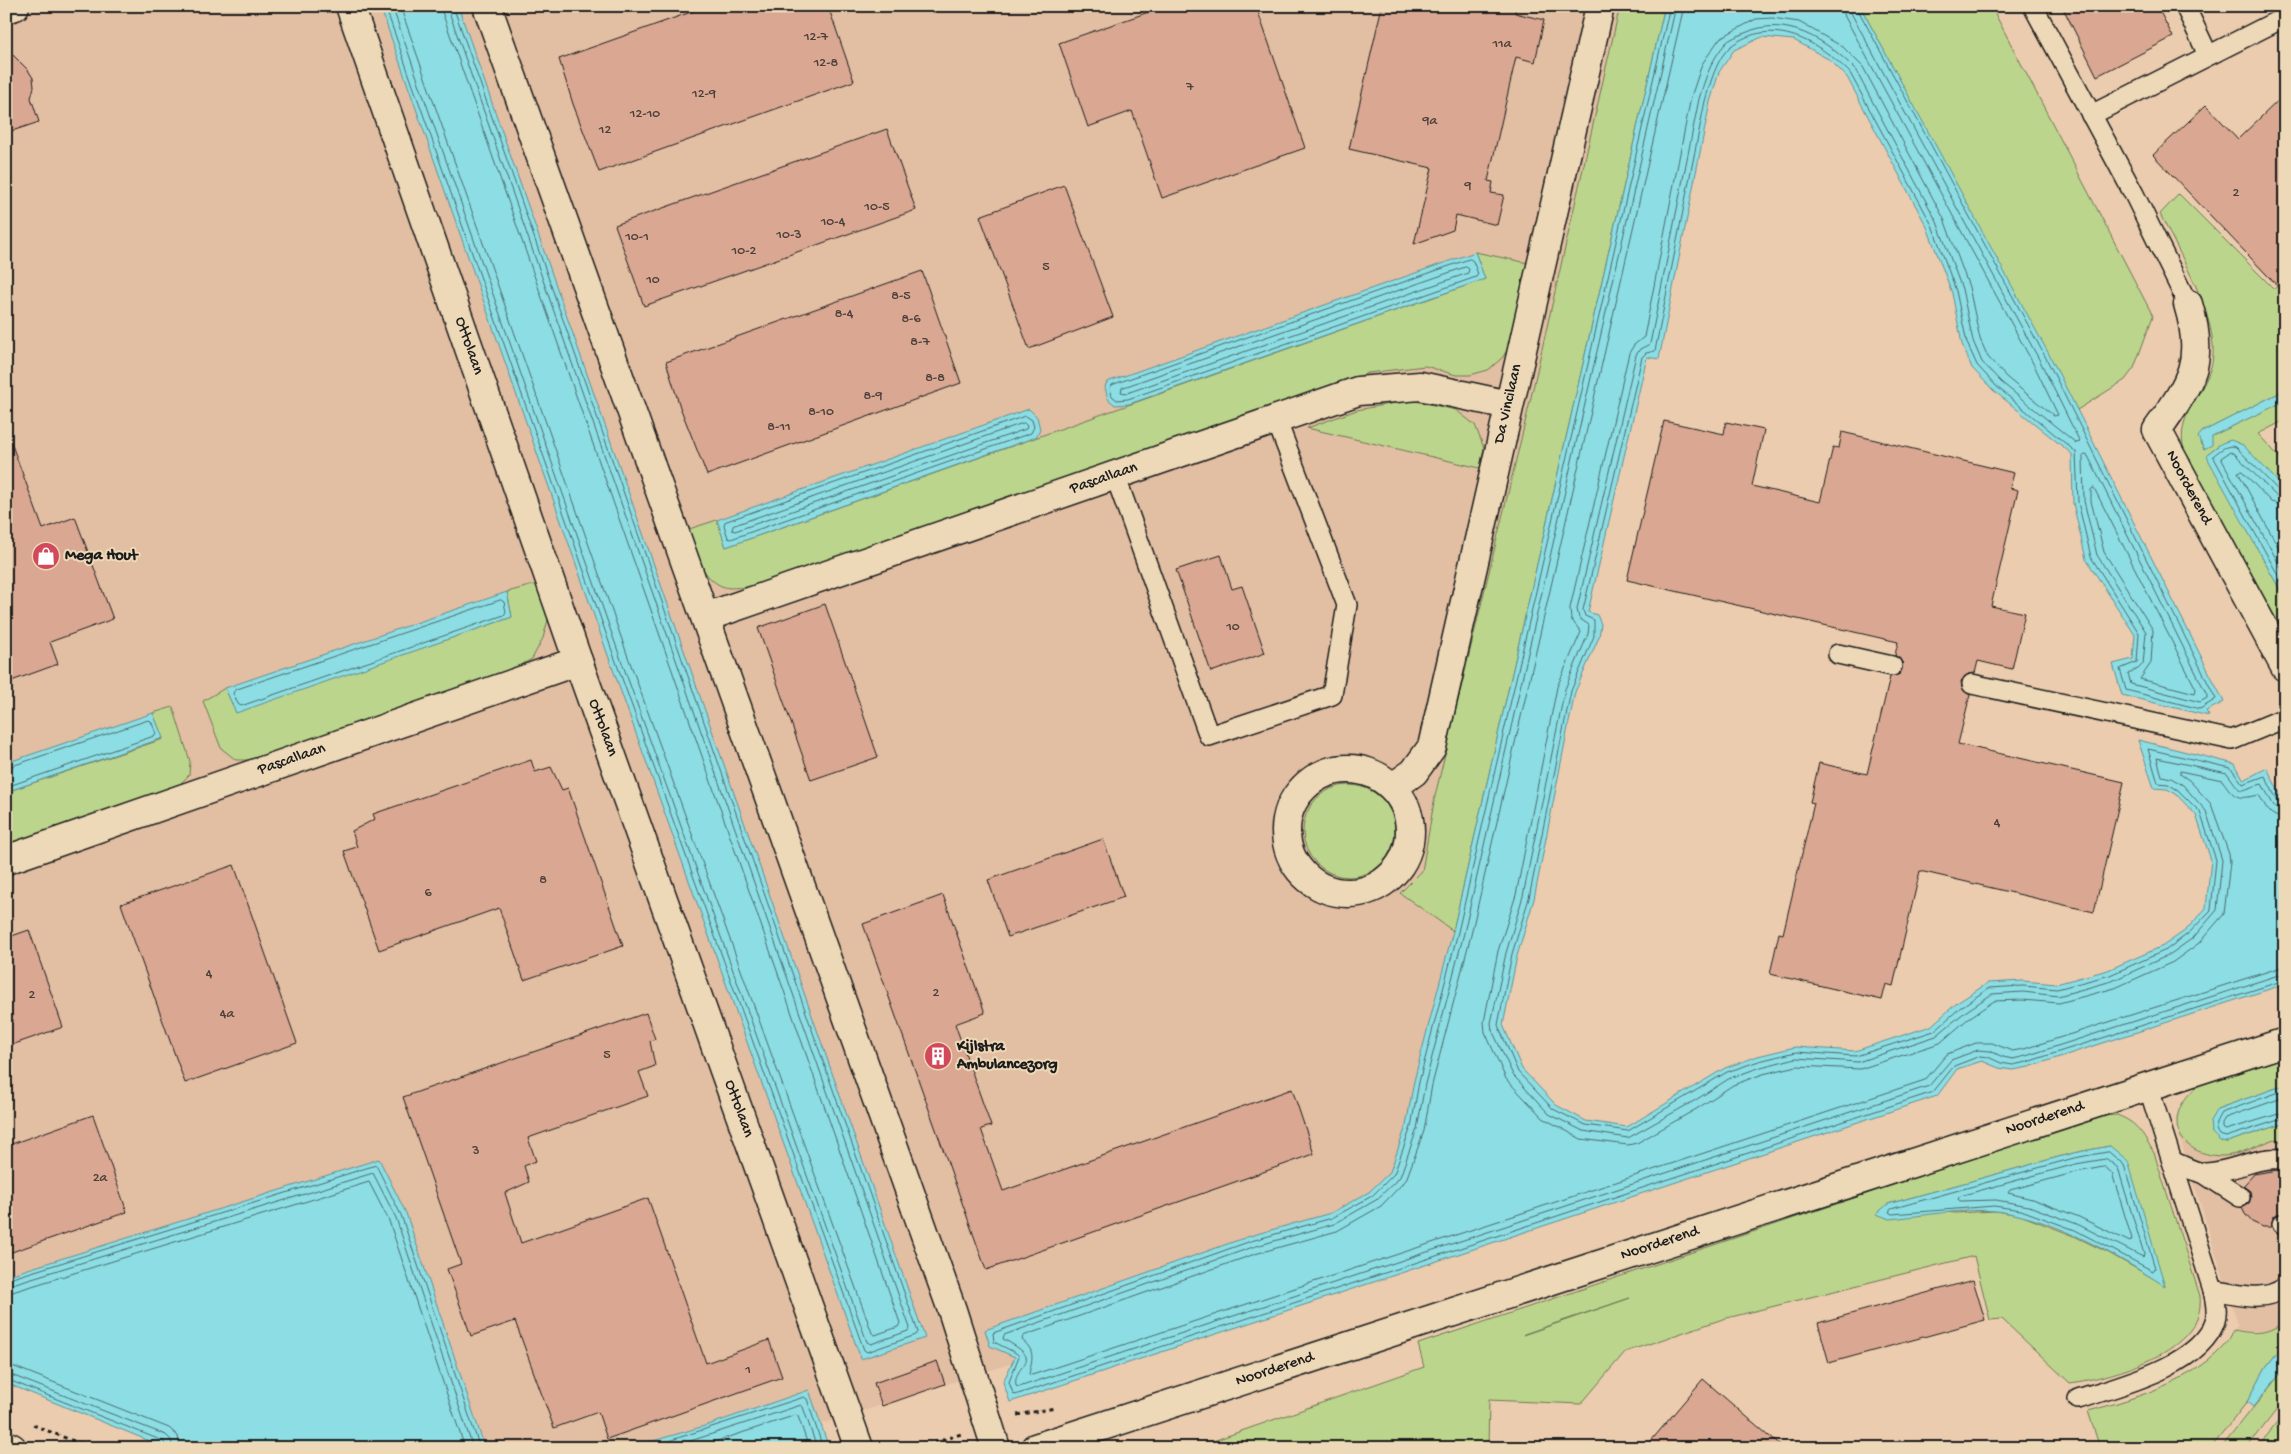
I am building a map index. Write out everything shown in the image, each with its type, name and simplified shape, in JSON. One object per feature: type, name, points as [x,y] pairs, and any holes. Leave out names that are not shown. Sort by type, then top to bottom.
[{"type":"street","points":[[6,10],[15,6]]},
{"type":"street","name":"Ottolaan","points":[[350,6],[578,661],[859,1448]]},
{"type":"street","points":[[487,6],[952,1310],[996,1448]]},
{"type":"street","name":"Da Vincilaan","points":[[1393,787],[1414,772],[1432,747],[1600,6]]},
{"type":"street","name":"Noorderend","points":[[2188,304],[2195,333],[2196,358],[2187,386],[2157,430],[2285,667]]},
{"type":"street","name":"Pascallaan","points":[[706,617],[1358,391],[1420,386],[1509,405]]},
{"type":"street","name":"Pascallaan","points":[[6,860],[578,661]]},
{"type":"street","points":[[1354,769],[1375,774],[1393,787],[1405,806],[1410,826],[1409,841],[1408,848],[1398,867],[1383,883],[1363,891],[1341,893],[1320,887],[1303,874],[1291,856],[1285,835],[1288,814],[1297,794],[1313,779],[1333,770],[1354,769]]},
{"type":"street","name":"Noorderend","points":[[1035,1448],[2285,1042]]},
{"type":"street","points":[[6,1445],[12,1448]]},
{"type":"lane","points":[[2033,6],[2134,194],[2188,304]]},
{"type":"lane","points":[[2185,6],[2208,55]]},
{"type":"lane","points":[[2091,115],[2285,17]]},
{"type":"lane","points":[[1115,475],[1209,736],[1332,695],[1347,605],[1276,419]]},
{"type":"lane","points":[[1838,654],[1892,666]]},
{"type":"lane","points":[[1972,684],[2232,740],[2285,718]]},
{"type":"lane","points":[[2078,1399],[2133,1381],[2178,1360],[2197,1347],[2213,1327],[2216,1319],[2213,1290],[2148,1086]]},
{"type":"lane","points":[[2203,1173],[2251,1169],[2275,1158],[2285,1160]]},
{"type":"lane","points":[[2172,1161],[2203,1173],[2240,1197]]},
{"type":"lane","points":[[2213,1290],[2253,1296],[2277,1293],[2285,1287]]},
{"type":"path","points":[[32,1425],[91,1448]]},
{"type":"shaded area","points":[[6,6],[1687,6],[1410,1236],[747,1448],[245,1448],[6,1348]]},
{"type":"shaded area","points":[[2178,1132],[2192,1149],[2207,1155],[2226,1156],[2275,1139],[2285,1144],[2285,1320],[2273,1329],[2264,1332],[2234,1330],[2238,1324]]},
{"type":"green space","points":[[1620,6],[1665,6],[1453,931],[1400,893],[1422,871],[1435,796],[1529,406]]},
{"type":"green space","points":[[1860,6],[1991,6],[2153,316],[2134,368],[2125,380],[2077,410]]},
{"type":"green space","points":[[2179,194],[2274,289],[2285,279],[2285,390],[2202,432],[2200,443],[2204,449],[2212,436],[2285,401],[2285,420],[2258,434],[2285,463],[2285,489],[2238,443],[2225,442],[2207,454],[2285,599],[2285,639],[2184,451],[2183,426],[2208,375],[2212,363],[2213,346],[2210,327],[2196,287],[2160,214]]},
{"type":"green space","points":[[1475,252],[1528,263],[1512,343],[1502,358],[1488,370],[1470,375],[1456,375],[1425,366],[1368,373],[750,587],[730,588],[721,586],[713,581],[701,566],[692,547],[686,530],[717,520],[726,547],[1485,279]]},
{"type":"green space","points":[[1411,400],[1456,410],[1475,425],[1484,448],[1480,468],[1307,428],[1357,410]]},
{"type":"green space","points":[[537,584],[549,616],[543,638],[532,659],[503,674],[254,760],[236,760],[221,748],[203,701],[225,688],[236,712],[512,617],[507,592]]},
{"type":"green space","points":[[173,707],[190,761],[189,775],[178,786],[6,846],[6,792],[163,739],[153,713]]},
{"type":"green space","points":[[1349,785],[1358,786],[1375,793],[1387,805],[1394,822],[1394,840],[1387,857],[1375,869],[1358,876],[1349,877],[1340,876],[1323,869],[1311,857],[1304,840],[1303,831],[1304,822],[1311,805],[1323,793],[1340,786]]},
{"type":"green space","points":[[2285,1056],[2285,1085],[2217,1109],[2211,1132],[2220,1141],[2227,1142],[2285,1123],[2285,1144],[2275,1139],[2242,1152],[2223,1156],[2205,1154],[2192,1148],[2183,1139],[2178,1129],[2177,1117],[2190,1093],[2204,1082]]},
{"type":"green space","points":[[2117,1115],[2130,1122],[2143,1135],[2154,1153],[2200,1296],[2198,1316],[2188,1332],[2173,1347],[2132,1368],[2070,1383],[2002,1319],[1990,1320],[1974,1256],[1723,1319],[1625,1352],[1581,1404],[1489,1400],[1488,1448],[1193,1448],[1424,1367],[1418,1344],[2099,1116]],"holes":[[[2110,1146],[2165,1285],[2107,1252],[2072,1235],[2020,1215],[1995,1211],[1955,1213],[1888,1204],[2073,1153]],[[1630,1298],[1523,1335],[1524,1334]]]},
{"type":"green space","points":[[2285,1320],[2285,1343],[2266,1367],[2247,1402],[2211,1448],[2100,1448],[2088,1411],[2127,1400],[2191,1373],[2224,1346],[2234,1330],[2248,1332],[2267,1331]]},
{"type":"green space","points":[[2285,1368],[2285,1399],[2247,1448],[2221,1448]]},
{"type":"green space","points":[[2285,1413],[2285,1448],[2257,1448]]},
{"type":"water","points":[[380,6],[458,6],[925,1338],[861,1359],[610,661]]},
{"type":"water","points":[[1665,6],[1860,6],[2051,358],[2224,702],[2206,711],[2209,716],[2122,695],[2113,664],[2133,659],[2135,635],[2086,559],[2073,503],[2072,454],[1993,390],[1972,368],[1962,344],[1952,293],[1927,227],[1847,77],[1830,60],[1794,40],[1762,37],[1734,50],[1719,72],[1710,102],[1659,359],[1647,357],[1588,612],[1597,615],[1601,624],[1599,637],[1575,692],[1534,899],[1517,956],[1503,1025],[1522,1069],[1556,1105],[1586,1121],[1627,1127],[1725,1068],[1758,1056],[1795,1047],[1855,1051],[1931,1026],[1957,1003],[1988,983],[2023,981],[2056,984],[2108,970],[2163,946],[2186,930],[2206,908],[2211,860],[2196,815],[2176,794],[2167,789],[2154,788],[2138,740],[2235,764],[2244,780],[2267,768],[2285,804],[2285,984],[2029,1067],[2013,1070],[1999,1068],[1982,1061],[1957,1069],[1937,1096],[1010,1402],[1003,1382],[1015,1357],[990,1346],[985,1330],[1250,1236],[1331,1213],[1369,1192],[1390,1172],[1406,1126],[1414,1081],[1453,931]]},
{"type":"water","points":[[1475,252],[1485,279],[1129,404],[1115,405],[1108,399],[1105,387],[1107,382]]},
{"type":"water","points":[[2285,390],[2285,401],[2212,436],[2212,445],[2204,449],[2198,437],[2202,432]]},
{"type":"water","points":[[1029,409],[1037,417],[1040,429],[1036,437],[726,547],[717,520]]},
{"type":"water","points":[[2231,440],[2243,445],[2285,489],[2285,599],[2209,461],[2207,454],[2222,443]]},
{"type":"water","points":[[507,592],[512,617],[236,713],[225,688]]},
{"type":"water","points":[[153,713],[163,738],[6,792],[6,763]]},
{"type":"water","points":[[2285,1085],[2285,1123],[2227,1142],[2220,1141],[2211,1132],[2210,1121],[2217,1109]]},
{"type":"water","points":[[2110,1146],[2128,1161],[2165,1286],[2105,1250],[2040,1221],[2018,1215],[1984,1210],[1890,1219],[1876,1214],[1888,1204],[2073,1153]]},
{"type":"water","points":[[379,1159],[406,1213],[485,1448],[167,1448],[6,1383],[6,1276]]},
{"type":"water","points":[[2285,1343],[2285,1368],[2253,1407],[2247,1402],[2266,1367]]},
{"type":"water","points":[[809,1390],[829,1448],[629,1448],[708,1425]]},
{"type":"building","points":[[708,6],[828,6],[854,81],[599,172],[573,104],[559,59]]},
{"type":"building","points":[[1166,6],[1256,6],[1305,148],[1162,198],[1132,111],[1088,127],[1059,43]]},
{"type":"building","points":[[1382,6],[1516,6],[1515,13],[1544,20],[1535,62],[1516,57],[1488,181],[1493,182],[1491,193],[1504,195],[1497,225],[1456,215],[1453,230],[1414,244],[1432,168],[1349,149]]},
{"type":"building","points":[[2062,6],[2157,6],[2173,37],[2097,76]]},
{"type":"building","points":[[6,48],[28,70],[33,78],[34,87],[31,98],[39,122],[6,133]]},
{"type":"building","points":[[2285,94],[2285,294],[2153,155],[2206,105],[2238,139]]},
{"type":"building","points":[[887,129],[916,210],[644,306],[615,225]]},
{"type":"building","points":[[1064,185],[1113,317],[1029,349],[980,216]]},
{"type":"building","points":[[922,271],[961,383],[707,475],[680,407],[666,362]]},
{"type":"building","points":[[1664,421],[1724,434],[1726,422],[1764,430],[1752,486],[1820,502],[1833,447],[1839,448],[1842,432],[2014,473],[2010,488],[2018,490],[1991,606],[2025,613],[2012,669],[1978,661],[1975,673],[1968,674],[1961,681],[1962,688],[1970,695],[1958,744],[2124,782],[2094,912],[1920,871],[1893,986],[1886,984],[1882,1000],[1770,974],[1779,933],[1783,934],[1814,803],[1810,802],[1819,763],[1867,774],[1890,677],[1900,674],[1903,663],[1895,655],[1898,642],[1627,580]]},
{"type":"building","name":"Mega Hout","points":[[9,437],[43,529],[75,517],[113,619],[50,642],[58,664],[6,683],[6,438]]},
{"type":"building","points":[[1221,555],[1232,589],[1242,586],[1265,653],[1211,672],[1176,570]]},
{"type":"building","points":[[825,604],[878,757],[811,780],[758,628]]},
{"type":"building","points":[[531,760],[535,772],[551,767],[562,790],[568,788],[623,946],[524,980],[499,908],[379,950],[344,851],[357,847],[352,831],[375,819],[373,814]]},
{"type":"building","points":[[1103,839],[1124,897],[1008,937],[988,880]]},
{"type":"building","points":[[234,865],[297,1043],[185,1083],[121,904]]},
{"type":"building","name":"Kijlstra Ambulancezorg","points":[[943,895],[985,1013],[955,1024],[991,1126],[981,1129],[1003,1191],[1292,1089],[1314,1154],[986,1270],[863,924]]},
{"type":"building","points":[[29,930],[63,1027],[6,1047],[6,938]]},
{"type":"building","points":[[646,1013],[655,1039],[650,1041],[655,1066],[639,1072],[648,1096],[528,1138],[536,1161],[524,1166],[529,1182],[505,1193],[521,1243],[648,1198],[706,1363],[769,1340],[782,1377],[607,1439],[598,1412],[554,1428],[515,1321],[471,1336],[447,1269],[461,1264],[403,1097]]},
{"type":"building","points":[[93,1115],[127,1212],[6,1254],[6,1146]]},
{"type":"building","points":[[2277,1170],[2285,1174],[2285,1213],[2277,1214],[2273,1217],[2271,1227],[2263,1227],[2252,1222],[2242,1208],[2249,1204],[2251,1197],[2250,1191],[2243,1186],[2254,1174]]},
{"type":"building","points":[[1973,1280],[1985,1320],[1829,1363],[1818,1323]]},
{"type":"building","points":[[937,1361],[945,1384],[882,1406],[874,1383]]},
{"type":"building","points":[[1703,1379],[1783,1448],[1645,1448]]},
{"type":"place","name":"Mega Hout","points":[[46,556]]},
{"type":"place","name":"Kijlstra Ambulancezorg","points":[[938,1056]]}]
